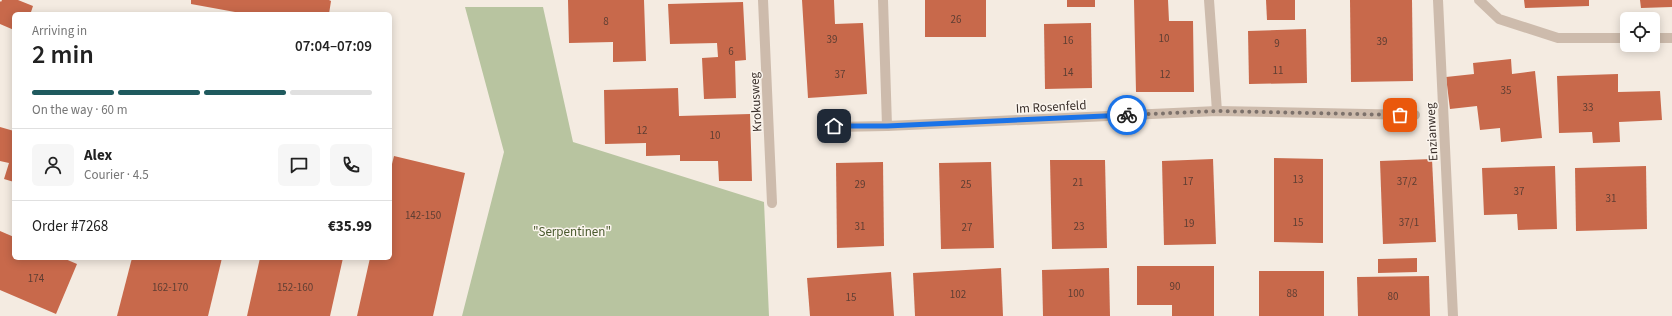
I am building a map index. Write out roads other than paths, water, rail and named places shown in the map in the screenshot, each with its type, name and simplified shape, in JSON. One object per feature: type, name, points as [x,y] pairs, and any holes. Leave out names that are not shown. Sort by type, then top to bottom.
[{"type":"street","name":"Krokusweg","points":[[763,0],[772,203]]},
{"type":"street","points":[[883,0],[887,126]]},
{"type":"street","points":[[1209,0],[1217,111]]},
{"type":"street","name":"Enzianweg","points":[[1438,0],[1453,316]]},
{"type":"street","points":[[1479,0],[1499,20],[1558,38],[1620,38]]},
{"type":"street","points":[[1660,38],[1672,38]]},
{"type":"street","name":"Im Rosenfeld","points":[[834,126],[887,126],[1217,111],[1415,115]]},
{"type":"park label","name":"\"Serpentinen\"","points":[[572,231]]}]
